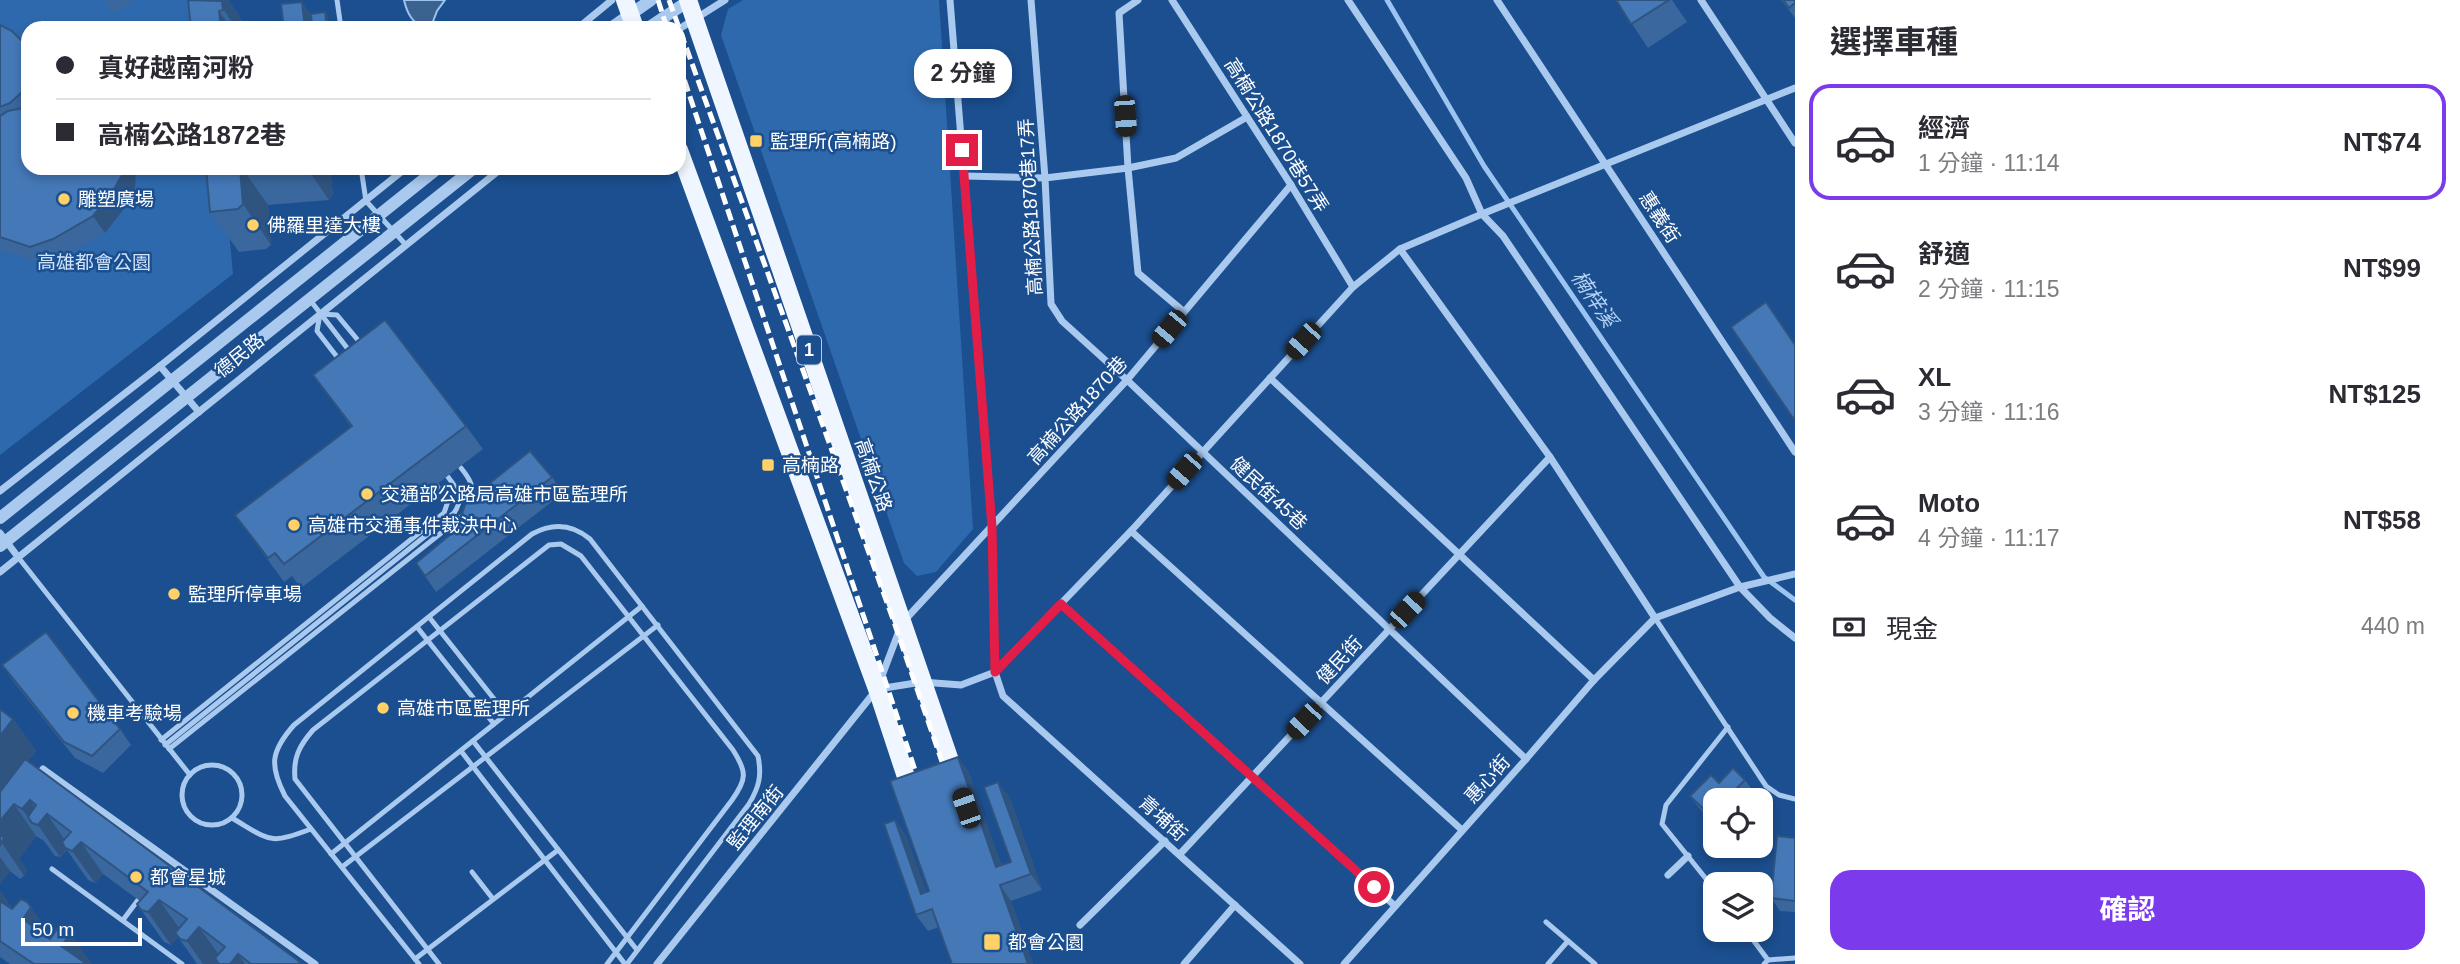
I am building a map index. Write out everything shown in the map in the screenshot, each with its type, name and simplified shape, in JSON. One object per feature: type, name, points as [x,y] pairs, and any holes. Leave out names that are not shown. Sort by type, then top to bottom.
[{"type":"main road","name":"高楠公路","points":[[689,0],[961,795]]},
{"type":"main road","points":[[686,169],[877,690],[919,816]]},
{"type":"street","points":[[586,21],[612,0]]},
{"type":"street","points":[[630,14],[651,0]]},
{"type":"street","points":[[658,21],[689,0]]},
{"type":"street","points":[[686,24],[724,0]]},
{"type":"street","points":[[950,0],[992,527],[995,672]]},
{"type":"street","name":"高楠公路1870巷17弄","points":[[1031,0],[1045,178],[1051,304],[1062,321],[1127,380]]},
{"type":"street","points":[[1138,0],[1119,13],[1128,167],[1138,273],[1183,312]]},
{"type":"street","name":"高楠公路1870巷57弄","points":[[1172,0],[1353,287]]},
{"type":"street","points":[[1348,0],[1466,178],[1482,214],[1503,236],[1740,587],[1770,618],[1795,638]]},
{"type":"street","name":"惠義街","points":[[1497,0],[1795,452]]},
{"type":"street","points":[[1701,0],[1795,143]]},
{"type":"street","points":[[877,690],[922,682],[961,685],[995,672],[1131,531],[1353,287],[1400,250],[1482,214],[1795,88]]},
{"type":"street","points":[[964,176],[1045,178],[1176,158],[1247,117]]},
{"type":"street","points":[[0,491],[398,175]]},
{"type":"street","name":"德民路","points":[[0,518],[429,175]]},
{"type":"street","name":"德民路","points":[[2,540],[188,398],[465,175]]},
{"type":"street","name":"德民路","points":[[0,572],[493,175]]},
{"type":"street","name":"高楠公路1870巷","points":[[902,623],[1127,380],[1291,185]]},
{"type":"street","points":[[1400,250],[1550,457],[1655,618],[1740,587],[1795,574]]},
{"type":"street","points":[[160,366],[199,412]]},
{"type":"street","points":[[1270,378],[1594,680]]},
{"type":"street","name":"健民街45巷","points":[[1127,380],[1526,760]]},
{"type":"street","name":"健民街","points":[[1180,854],[1550,457]]},
{"type":"street","points":[[1131,531],[1462,830]]},
{"type":"street","points":[[2,540],[18,557]]},
{"type":"street","points":[[1061,604],[1395,905]]},
{"type":"street","name":"惠心街","points":[[1345,964],[1594,680],[1655,618]]},
{"type":"street","name":"監理南街","points":[[657,964],[877,690],[902,623]]},
{"type":"street","name":"青埔街","points":[[995,672],[1003,696],[1300,964]]},
{"type":"street","points":[[29,789],[43,769],[166,862],[315,964]]},
{"type":"street","points":[[1080,925],[1165,841]]},
{"type":"street","points":[[1668,875],[1688,856]]},
{"type":"street","points":[[1184,964],[1235,905]]},
{"type":"lane","points":[[337,0],[340,21]]},
{"type":"lane","points":[[362,175],[366,201],[406,245]]},
{"type":"lane","points":[[310,300],[356,360]]},
{"type":"lane","points":[[320,314],[337,315],[368,352]]},
{"type":"lane","points":[[320,314],[317,331],[346,369]]},
{"type":"lane","points":[[165,745],[467,512],[472,488],[470,480],[461,468]]},
{"type":"lane","points":[[165,745],[454,513],[460,505],[460,493],[448,477]]},
{"type":"lane","points":[[165,745],[444,513],[448,500],[437,486]]},
{"type":"lane","points":[[461,751],[473,767],[545,860],[616,952],[626,964],[749,804],[758,788],[761,774],[758,756],[658,625],[582,532],[558,526],[546,527],[532,534],[294,725],[280,741],[274,756],[274,768],[285,796],[417,961],[427,949],[545,860],[558,850]]},
{"type":"lane","points":[[439,964],[295,779],[296,754],[313,730],[549,545],[561,544],[581,556],[733,750],[742,764],[744,775],[742,786],[732,800],[608,963]]},
{"type":"lane","points":[[18,557],[190,775]]},
{"type":"lane","points":[[331,854],[642,606]]},
{"type":"lane","points":[[429,617],[506,714]]},
{"type":"lane","points":[[1655,618],[1766,786],[1795,799]]},
{"type":"lane","points":[[342,867],[658,625]]},
{"type":"lane","points":[[417,627],[494,724]]},
{"type":"lane","points":[[1703,875],[1662,824],[1667,805],[1728,727]]},
{"type":"lane","points":[[473,741],[637,950]]},
{"type":"lane","points":[[216,765],[234,774],[242,791],[239,810],[232,818],[224,823],[204,824],[188,813],[182,793],[190,775],[206,766],[216,765]]},
{"type":"lane","points":[[232,818],[269,840],[311,830]]},
{"type":"lane","points":[[52,869],[183,964]]},
{"type":"lane","points":[[472,872],[493,899]]},
{"type":"lane","points":[[123,920],[138,900]]},
{"type":"lane","points":[[1546,922],[1595,964]]},
{"type":"lane","points":[[1548,964],[1568,941]]},
{"type":"lane","points":[[1753,942],[1766,962],[1795,958]]},
{"type":"green space","name":"高雄都會公園","points":[[0,0],[207,0],[209,21],[21,21],[21,175],[224,175],[233,274],[0,455]]},
{"type":"green space","points":[[743,0],[939,0],[973,529],[936,572],[917,576],[904,563],[721,35],[728,9]]},
{"type":"shaded area","points":[[404,0],[445,0],[433,21],[415,21]]},
{"type":"building","points":[[188,0],[222,1],[220,21],[190,21]]},
{"type":"building","points":[[1616,0],[1669,0],[1631,24]]},
{"type":"building","points":[[1783,0],[1795,0],[1795,3],[1789,8]]},
{"type":"building","points":[[302,2],[304,21],[283,21],[281,4]]},
{"type":"building","points":[[325,12],[326,21],[312,21],[311,14]]},
{"type":"building","points":[[0,25],[21,40],[21,93],[10,103],[0,107]]},
{"type":"building","name":"雕塑廣場","points":[[21,108],[21,175],[122,175],[93,216],[53,239],[30,247],[0,237],[0,116]]},
{"type":"building","points":[[207,175],[241,175],[243,204],[238,209],[210,212]]},
{"type":"building","points":[[1766,302],[1795,345],[1793,418],[1731,327]]},
{"type":"building","name":"交通部公路局高雄市區監理所","points":[[385,320],[466,426],[284,564],[275,553],[268,558],[235,515],[352,426],[313,375]]},
{"type":"building","points":[[530,451],[552,477],[425,576],[416,563],[457,529],[466,502]]},
{"type":"building","name":"機車考驗場","points":[[46,632],[120,729],[92,756],[64,742],[2,665]]},
{"type":"building","points":[[0,709],[13,719],[0,736]]},
{"type":"building","name":"都會公園","points":[[958,757],[996,867],[1011,862],[984,787],[998,782],[1031,874],[1000,885],[1028,964],[952,964],[932,909],[916,915],[884,824],[895,820],[921,894],[929,891],[890,781]]},
{"type":"building","points":[[25,759],[300,962],[251,964],[238,954],[230,964],[219,964],[215,958],[225,947],[199,927],[187,941],[180,939],[175,933],[187,919],[159,900],[148,912],[141,910],[137,904],[148,892],[81,842],[72,851],[65,848],[62,842],[71,832],[47,814],[38,825],[32,823],[28,817],[36,805],[30,800],[22,809],[14,804],[0,821],[0,792]]},
{"type":"building","points":[[1733,768],[1745,780],[1737,788],[1703,788],[1703,808],[1690,796],[1711,775],[1719,783]]},
{"type":"building","points":[[1777,836],[1795,838],[1795,901],[1773,898]]},
{"type":"building","points":[[21,899],[31,907],[23,919],[50,939],[59,926],[71,934],[61,946],[87,964],[34,964],[0,941],[0,901],[12,909]]},
{"type":"waterway","name":"楠梓溪","points":[[1387,0],[1484,166],[1764,577],[1795,600]]},
{"type":"railway","points":[[658,0],[665,21]]},
{"type":"railway","points":[[669,0],[677,21]]},
{"type":"railway","points":[[686,47],[894,622],[949,782]]},
{"type":"railway","points":[[686,85],[922,791]]},
{"type":"place","name":"監理所(高楠路)","points":[[756,141]]},
{"type":"place","name":"雕塑廣場","points":[[64,199]]},
{"type":"place","name":"佛羅里達大樓","points":[[253,225]]},
{"type":"place","name":"高楠路","points":[[768,465]]},
{"type":"place","name":"交通部公路局高雄市區監理所","points":[[367,494]]},
{"type":"place","name":"高雄市交通事件裁決中心","points":[[294,525]]},
{"type":"place","name":"監理所停車場","points":[[174,594]]},
{"type":"place","name":"高雄市區監理所","points":[[383,708]]},
{"type":"place","name":"機車考驗場","points":[[73,713]]},
{"type":"place","name":"都會星城","points":[[136,877]]},
{"type":"place","name":"都會公園","points":[[992,942]]},
{"type":"route","points":[[962,150],[992,527],[995,672],[1061,604],[1374,887]]}]
